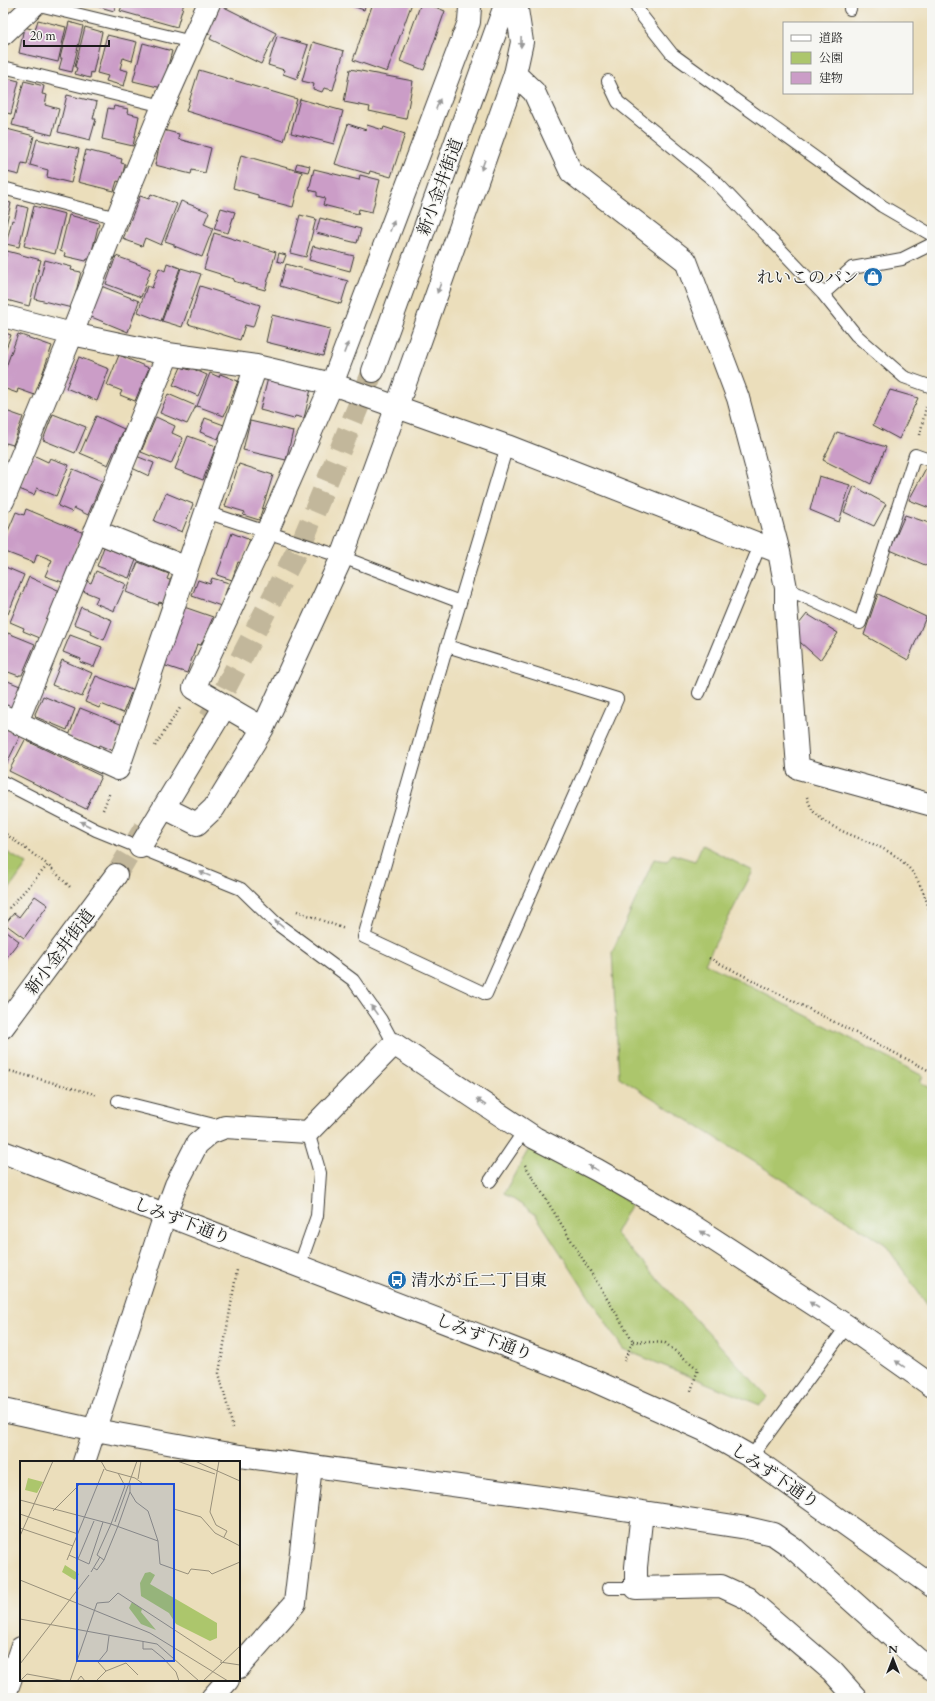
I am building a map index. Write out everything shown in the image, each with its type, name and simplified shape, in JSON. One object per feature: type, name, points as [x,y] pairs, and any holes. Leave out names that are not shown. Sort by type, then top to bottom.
[{"type":"street","points":[[3,502],[8,476],[72,334],[117,218],[163,106],[210,3]]},
{"type":"street","points":[[262,728],[194,688],[267,532],[332,384],[468,22],[470,7],[469,3]]},
{"type":"street","name":"新小金井街道","points":[[373,371],[506,3]]},
{"type":"street","points":[[165,808],[197,824],[214,808],[262,728],[342,557],[515,74],[522,42],[516,3]]},
{"type":"street","points":[[3,34],[35,4]]},
{"type":"street","points":[[515,74],[534,92],[571,172],[686,261],[738,398],[769,548],[786,588],[798,768],[932,805]]},
{"type":"street","points":[[3,316],[72,334],[168,354],[256,366],[332,384],[507,446],[769,548]]},
{"type":"street","points":[[168,354],[95,531],[10,719],[118,769],[256,366]]},
{"type":"street","points":[[95,531],[187,568]]},
{"type":"street","points":[[140,847],[165,808],[225,706]]},
{"type":"street","name":"新小金井街道","points":[[3,1027],[116,875]]},
{"type":"street","points":[[84,1461],[164,1215],[176,1186],[197,1144],[210,1133],[225,1127],[308,1132],[394,1044],[535,1138],[597,1170],[676,1215],[847,1326],[932,1386]]},
{"type":"street","name":"しみず下通り","points":[[3,1152],[610,1387],[704,1430],[751,1457],[932,1586]]},
{"type":"street","points":[[3,1410],[95,1430],[240,1456],[642,1512],[746,1528],[773,1534],[792,1547],[916,1659],[932,1670]]},
{"type":"street","points":[[240,1666],[296,1603],[311,1466]]},
{"type":"street","points":[[642,1512],[636,1567],[636,1588],[721,1586],[747,1598],[832,1671],[856,1698]]},
{"type":"street","points":[[4,1698],[8,1673],[20,1650]]},
{"type":"street","points":[[212,1698],[227,1681]]},
{"type":"lane","points":[[634,3],[642,16],[672,54],[882,206],[932,235]]},
{"type":"lane","points":[[35,4],[192,42]]},
{"type":"lane","points":[[3,66],[163,106]]},
{"type":"lane","points":[[608,81],[618,102],[717,183],[823,294],[856,335],[904,377],[931,387]]},
{"type":"lane","points":[[3,188],[117,218]]},
{"type":"lane","points":[[823,294],[852,268],[902,259],[932,244]]},
{"type":"lane","points":[[447,646],[617,699],[486,994],[364,937],[447,646],[507,446]]},
{"type":"lane","points":[[786,588],[860,623],[915,455],[932,461]]},
{"type":"lane","points":[[206,512],[342,557],[460,602]]},
{"type":"lane","points":[[699,693],[769,548]]},
{"type":"lane","points":[[3,782],[96,830],[241,889],[276,923],[352,980],[381,1020],[394,1044]]},
{"type":"lane","points":[[118,1101],[225,1127]]},
{"type":"lane","points":[[490,1181],[524,1131]]},
{"type":"lane","points":[[299,1267],[316,1216],[320,1173],[308,1132]]},
{"type":"lane","points":[[751,1457],[847,1326]]},
{"type":"lane","points":[[609,1588],[636,1588]]},
{"type":"path","points":[[915,455],[931,387]]},
{"type":"path","points":[[151,751],[194,688]]},
{"type":"path","points":[[798,768],[814,812],[826,822],[890,852],[906,864],[922,888],[932,918]]},
{"type":"path","points":[[96,830],[118,769]]},
{"type":"path","points":[[3,832],[48,865],[71,888]]},
{"type":"path","points":[[9,908],[48,865]]},
{"type":"path","points":[[292,909],[364,937]]},
{"type":"path","points":[[709,958],[932,1072]]},
{"type":"path","points":[[10,1070],[118,1101]]},
{"type":"path","points":[[510,1152],[527,1166],[633,1341]]},
{"type":"path","points":[[240,1456],[219,1373],[241,1244]]},
{"type":"path","points":[[624,1361],[633,1341]]},
{"type":"path","points":[[633,1341],[665,1343],[698,1369],[691,1390]]},
{"type":"green space","points":[[702,845],[753,871],[705,963],[923,1076],[920,1082],[932,1089],[932,1312],[885,1244],[619,1077],[612,952],[654,859],[667,861],[672,854],[695,861]]},
{"type":"green space","points":[[3,850],[27,864],[3,898]]},
{"type":"green space","points":[[535,1138],[631,1204],[615,1233],[768,1397],[760,1405],[623,1349],[535,1214],[504,1193]]},
{"type":"building","points":[[86,3],[116,3],[114,11]]},
{"type":"building","points":[[123,3],[184,3],[177,27],[120,11]]},
{"type":"building","points":[[344,3],[366,3],[364,10]]},
{"type":"building","points":[[373,3],[412,3],[387,72],[353,60]]},
{"type":"building","points":[[421,3],[425,3],[445,11],[424,70],[400,61]]},
{"type":"building","points":[[220,5],[276,33],[261,64],[210,39],[212,35],[207,33]]},
{"type":"building","points":[[38,20],[66,27],[58,62],[19,53],[24,27],[35,30]]},
{"type":"building","points":[[69,22],[83,26],[72,72],[59,69],[62,58],[60,58]]},
{"type":"building","points":[[85,27],[102,32],[93,73],[91,72],[90,78],[75,74],[77,68],[75,67]]},
{"type":"building","points":[[107,35],[137,42],[132,61],[123,58],[120,69],[128,71],[124,86],[106,81],[108,76],[97,73]]},
{"type":"building","points":[[277,36],[308,45],[297,79],[283,74],[284,70],[268,65]]},
{"type":"building","points":[[313,42],[344,51],[333,90],[324,88],[322,92],[313,89],[314,84],[302,81]]},
{"type":"building","points":[[143,43],[172,51],[162,88],[133,81]]},
{"type":"building","points":[[350,69],[413,81],[406,119],[369,111],[370,107],[344,102]]},
{"type":"building","points":[[199,70],[297,99],[284,141],[186,111]]},
{"type":"building","points":[[3,77],[19,81],[11,114],[3,112]]},
{"type":"building","points":[[24,81],[44,86],[42,94],[47,95],[45,105],[59,109],[52,135],[12,125]]},
{"type":"building","points":[[67,95],[97,102],[93,119],[96,119],[90,140],[58,132]]},
{"type":"building","points":[[300,99],[343,111],[334,144],[291,133]]},
{"type":"building","points":[[114,106],[128,109],[127,113],[139,116],[133,146],[102,139],[108,108],[113,109]]},
{"type":"building","points":[[348,124],[366,130],[367,125],[383,130],[384,127],[405,134],[391,177],[370,171],[369,174],[335,164]]},
{"type":"building","points":[[3,128],[34,136],[27,164],[22,163],[19,175],[3,171]]},
{"type":"building","points":[[163,130],[179,134],[178,139],[211,148],[205,173],[192,170],[191,174],[155,165]]},
{"type":"building","points":[[37,139],[79,149],[71,183],[47,177],[48,170],[30,165]]},
{"type":"building","points":[[86,150],[122,159],[121,163],[125,164],[121,182],[117,181],[114,191],[78,182]]},
{"type":"building","points":[[241,155],[302,172],[293,207],[258,198],[258,195],[233,188]]},
{"type":"building","points":[[297,163],[310,166],[308,172],[295,169]]},
{"type":"building","points":[[314,169],[359,180],[360,175],[380,180],[372,212],[359,209],[358,214],[323,205],[325,198],[317,196],[317,192],[309,190]]},
{"type":"building","points":[[151,194],[177,204],[161,245],[145,238],[142,246],[123,239],[140,196],[149,199]]},
{"type":"building","points":[[3,201],[11,203],[4,234],[3,234]]},
{"type":"building","points":[[181,201],[209,212],[204,224],[213,228],[202,257],[165,241]]},
{"type":"building","points":[[18,205],[28,208],[19,247],[6,244],[12,220],[14,221]]},
{"type":"building","points":[[34,206],[65,214],[55,254],[24,246]]},
{"type":"building","points":[[221,208],[235,212],[228,233],[214,229]]},
{"type":"building","points":[[69,215],[99,223],[90,259],[87,259],[86,261],[64,256],[65,253],[60,251]]},
{"type":"building","points":[[300,215],[316,219],[306,257],[290,253]]},
{"type":"building","points":[[320,218],[361,229],[357,243],[316,233]]},
{"type":"building","points":[[214,233],[276,252],[265,290],[233,281],[234,279],[204,269]]},
{"type":"building","points":[[313,246],[354,256],[350,271],[309,260]]},
{"type":"building","points":[[7,251],[41,260],[29,306],[3,299],[3,268]]},
{"type":"building","points":[[279,253],[286,255],[283,263],[277,261]]},
{"type":"building","points":[[116,256],[151,269],[141,297],[106,284]]},
{"type":"building","points":[[45,260],[72,267],[71,270],[81,272],[72,308],[35,299]]},
{"type":"building","points":[[167,263],[180,268],[161,321],[138,312],[147,286],[152,288],[159,268],[165,271]]},
{"type":"building","points":[[286,264],[348,281],[341,304],[280,286]]},
{"type":"building","points":[[181,268],[201,274],[182,327],[162,321]]},
{"type":"building","points":[[101,286],[139,301],[128,332],[89,316]]},
{"type":"building","points":[[200,286],[260,305],[253,327],[245,325],[240,340],[188,324]]},
{"type":"building","points":[[272,315],[330,329],[323,356],[266,342]]},
{"type":"building","points":[[3,332],[11,335],[3,356]]},
{"type":"building","points":[[18,334],[52,346],[35,395],[18,389],[17,393],[3,388],[3,375]]},
{"type":"building","points":[[119,355],[149,368],[135,401],[120,395],[122,391],[107,385]]},
{"type":"building","points":[[79,357],[109,369],[97,401],[66,388]]},
{"type":"building","points":[[181,367],[190,370],[191,368],[207,375],[198,396],[173,385]]},
{"type":"building","points":[[210,373],[219,377],[220,374],[238,381],[224,416],[197,406]]},
{"type":"building","points":[[268,378],[311,389],[304,418],[295,416],[294,419],[260,410]]},
{"type":"building","points":[[890,390],[918,398],[899,439],[873,425]]},
{"type":"building","points":[[168,394],[196,406],[187,424],[160,413]]},
{"type":"building","points":[[3,410],[23,417],[13,445],[6,443],[3,450]]},
{"type":"building","points":[[53,414],[86,427],[75,453],[43,440]]},
{"type":"building","points":[[96,416],[124,429],[108,465],[80,453]]},
{"type":"building","points":[[156,417],[175,426],[172,433],[183,438],[171,464],[141,452]]},
{"type":"building","points":[[205,418],[224,425],[218,439],[200,432]]},
{"type":"building","points":[[250,421],[293,431],[286,460],[243,450]]},
{"type":"building","points":[[837,432],[886,447],[871,484],[823,460]]},
{"type":"building","points":[[188,436],[216,446],[203,480],[175,469]]},
{"type":"building","points":[[33,455],[48,462],[50,458],[69,465],[56,496],[37,488],[34,495],[19,489]]},
{"type":"building","points":[[136,456],[154,463],[149,476],[132,468]]},
{"type":"building","points":[[239,464],[273,475],[259,520],[243,515],[245,512],[225,506]]},
{"type":"building","points":[[926,468],[932,470],[932,509],[909,500]]},
{"type":"building","points":[[73,469],[102,481],[88,515],[74,508],[72,512],[58,506]]},
{"type":"building","points":[[819,476],[850,485],[839,522],[810,510]]},
{"type":"building","points":[[854,486],[886,504],[874,526],[844,512]]},
{"type":"building","points":[[166,493],[193,504],[182,532],[154,521]]},
{"type":"building","points":[[26,509],[84,533],[67,570],[70,571],[65,583],[45,576],[52,560],[37,554],[34,563],[3,551],[3,543],[16,512],[24,515]]},
{"type":"building","points":[[905,515],[932,524],[932,568],[890,550]]},
{"type":"building","points":[[232,533],[250,540],[242,563],[238,562],[232,580],[217,575]]},
{"type":"building","points":[[104,547],[136,560],[129,578],[97,566]]},
{"type":"building","points":[[138,562],[169,574],[167,579],[172,581],[163,603],[159,602],[158,605],[126,592]]},
{"type":"building","points":[[3,566],[24,575],[8,614],[3,612]]},
{"type":"building","points":[[96,571],[126,584],[114,611],[95,603],[98,597],[83,591],[86,581],[91,583]]},
{"type":"building","points":[[29,577],[60,591],[40,638],[23,631],[24,628],[10,622]]},
{"type":"building","points":[[212,578],[229,583],[221,606],[192,596],[198,580],[210,584]]},
{"type":"building","points":[[878,594],[926,617],[908,660],[864,635]]},
{"type":"building","points":[[81,607],[112,620],[104,640],[91,634],[92,631],[74,624]]},
{"type":"building","points":[[184,607],[213,617],[201,645],[197,644],[187,673],[163,665]]},
{"type":"building","points":[[807,614],[838,633],[820,660],[791,634]]},
{"type":"building","points":[[8,633],[35,644],[22,675],[19,676],[3,670],[3,643]]},
{"type":"building","points":[[70,635],[102,647],[94,667],[80,662],[81,659],[63,652]]},
{"type":"building","points":[[62,660],[92,673],[82,697],[52,685]]},
{"type":"building","points":[[96,676],[132,690],[123,713],[101,704],[99,708],[85,702]]},
{"type":"building","points":[[3,679],[20,686],[12,708],[3,705]]},
{"type":"building","points":[[43,696],[75,709],[67,730],[36,717],[35,714]]},
{"type":"building","points":[[80,708],[123,725],[113,751],[99,745],[98,747],[68,738]]},
{"type":"building","points":[[3,728],[20,736],[6,765],[3,763]]},
{"type":"building","points":[[25,740],[101,776],[86,809],[9,771]]},
{"type":"building","points":[[35,896],[48,905],[24,938],[5,924],[14,913],[19,917]]},
{"type":"building","points":[[3,929],[19,941],[3,962]]},
{"type":"tunnel","points":[[210,718],[304,537],[373,371]]},
{"type":"tunnel","points":[[116,875],[145,827]]},
{"type":"place","name":"れいこのパン","points":[[873,277]]},
{"type":"place","name":"清水が丘二丁目東","points":[[397,1280]]}]
